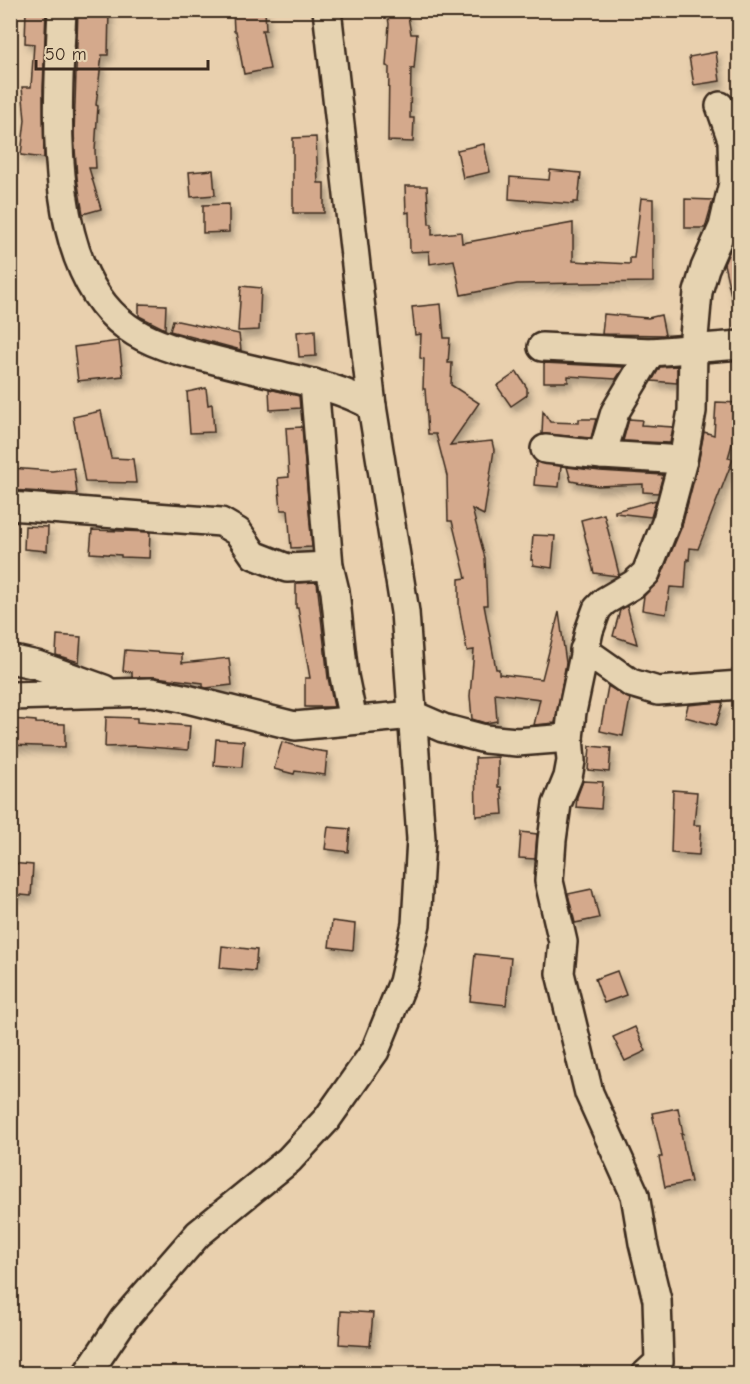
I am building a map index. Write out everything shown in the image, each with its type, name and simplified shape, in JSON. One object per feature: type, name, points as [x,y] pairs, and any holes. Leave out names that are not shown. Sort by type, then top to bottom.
[{"type":"street","points":[[62,10],[57,129],[62,194],[85,278],[125,326],[143,337],[200,357],[314,382],[352,394],[372,406]]},
{"type":"street","points":[[87,1374],[124,1320],[198,1234],[289,1160],[327,1119],[375,1051],[403,982],[416,924],[421,839],[405,612],[372,406],[327,10]]},
{"type":"street","points":[[646,1374],[659,1362],[657,1300],[643,1243],[635,1195],[589,1093],[560,973],[563,942],[549,881],[557,804],[568,777],[571,761],[569,738],[572,712],[584,650],[597,609],[605,600],[634,584],[646,573],[667,520],[683,459],[692,411],[693,348],[698,291],[705,268],[723,227],[734,183],[732,140],[720,106]]},
{"type":"street","points":[[542,347],[651,352],[740,345]]},
{"type":"street","points":[[602,455],[615,412],[651,352]]},
{"type":"street","points":[[314,382],[329,566],[335,591],[344,676],[353,720]]},
{"type":"street","points":[[545,449],[602,455],[683,459]]},
{"type":"street","points":[[10,506],[221,522],[238,532],[254,555],[287,568],[329,566]]},
{"type":"street","points":[[584,650],[631,683],[658,691],[740,685]]},
{"type":"street","points":[[10,659],[37,664],[119,694]]},
{"type":"street","points":[[10,696],[152,692],[295,726],[412,715],[443,728],[485,739],[517,742],[569,738]]},
{"type":"building","points":[[26,10],[46,10],[43,90],[44,158],[21,155],[25,120],[22,87],[31,87],[34,44],[25,43]]},
{"type":"building","points":[[78,10],[109,10],[108,55],[102,55],[96,105],[98,106],[96,168],[89,168],[101,209],[83,214],[77,178],[74,134]]},
{"type":"building","points":[[233,10],[265,10],[266,30],[262,30],[270,69],[244,74],[236,31],[234,31]]},
{"type":"building","points":[[387,10],[407,10],[411,34],[417,34],[414,69],[411,68],[410,118],[414,118],[413,142],[388,141],[389,67],[386,66],[389,24]]},
{"type":"building","points":[[716,52],[720,81],[694,85],[689,57]]},
{"type":"building","points":[[316,137],[318,183],[324,183],[324,213],[293,213],[293,138]]},
{"type":"building","points":[[484,144],[490,172],[463,178],[457,150]]},
{"type":"building","points":[[213,170],[215,195],[191,197],[189,172]]},
{"type":"building","points":[[550,170],[581,173],[578,202],[573,202],[573,204],[509,199],[510,177],[549,180]]},
{"type":"building","points":[[405,186],[427,186],[429,224],[432,224],[432,235],[461,232],[462,243],[573,223],[573,261],[630,264],[630,258],[634,258],[641,198],[653,199],[653,282],[517,284],[461,295],[454,260],[430,264],[429,251],[410,252],[409,212],[406,213]]},
{"type":"building","points":[[685,199],[713,200],[705,228],[685,228]]},
{"type":"building","points":[[229,204],[229,232],[203,233],[203,205]]},
{"type":"building","points":[[740,241],[740,300],[732,300],[724,264],[733,243]]},
{"type":"building","points":[[241,286],[261,288],[259,330],[238,331]]},
{"type":"building","points":[[139,304],[166,305],[165,329],[139,316]]},
{"type":"building","points":[[441,304],[444,338],[450,338],[448,363],[452,363],[451,385],[479,403],[450,445],[492,441],[494,450],[484,515],[472,509],[485,558],[487,605],[484,605],[496,669],[499,669],[499,674],[542,679],[559,612],[566,663],[555,723],[534,725],[540,699],[495,693],[497,721],[485,723],[472,719],[470,696],[474,650],[467,651],[459,606],[459,579],[466,578],[452,521],[448,521],[447,476],[436,434],[428,434],[425,389],[423,389],[424,359],[420,358],[421,334],[415,335],[412,307]]},
{"type":"building","points":[[604,314],[648,318],[661,315],[665,335],[602,334]]},
{"type":"building","points":[[173,320],[239,334],[241,350],[170,331]]},
{"type":"building","points":[[315,330],[316,356],[299,357],[297,332]]},
{"type":"building","points":[[119,341],[123,376],[78,381],[74,347]]},
{"type":"building","points":[[544,363],[624,367],[616,379],[568,376],[568,382],[544,382]]},
{"type":"building","points":[[677,366],[677,383],[652,381],[660,367]]},
{"type":"building","points":[[517,372],[527,388],[527,395],[511,406],[497,386]]},
{"type":"building","points":[[206,388],[208,405],[212,404],[214,432],[190,433],[187,392]]},
{"type":"building","points":[[269,389],[299,396],[300,408],[270,410]]},
{"type":"building","points":[[716,402],[740,403],[740,416],[728,458],[733,459],[698,549],[690,548],[685,588],[670,587],[666,614],[642,610],[644,596],[660,579],[682,526],[704,432],[714,435]]},
{"type":"building","points":[[101,411],[111,458],[133,459],[136,483],[85,482],[73,417]]},
{"type":"building","points":[[543,411],[550,422],[579,423],[579,419],[596,419],[591,438],[542,434]]},
{"type":"building","points":[[629,419],[642,420],[641,425],[673,427],[670,443],[623,441]]},
{"type":"building","points":[[302,427],[312,547],[291,548],[288,510],[281,510],[278,478],[289,477],[286,428]]},
{"type":"building","points":[[536,462],[561,466],[559,487],[534,485]]},
{"type":"building","points":[[567,467],[663,475],[658,493],[643,492],[643,484],[598,486],[571,481]]},
{"type":"building","points":[[10,468],[52,471],[74,468],[77,494],[10,490]]},
{"type":"building","points":[[656,500],[651,517],[615,513],[615,511]]},
{"type":"building","points":[[604,514],[619,574],[617,576],[594,573],[581,520]]},
{"type":"building","points":[[25,526],[48,527],[47,551],[24,549]]},
{"type":"building","points":[[92,530],[150,532],[149,558],[90,553]]},
{"type":"building","points":[[533,535],[555,536],[552,568],[533,565],[533,560],[531,560]]},
{"type":"building","points":[[317,582],[328,678],[334,707],[305,707],[305,678],[310,678],[298,608],[296,608],[296,583]]},
{"type":"building","points":[[627,606],[637,644],[613,636],[620,610]]},
{"type":"building","points":[[57,635],[81,637],[79,662],[56,655]]},
{"type":"building","points":[[125,650],[182,654],[182,663],[229,658],[232,685],[206,688],[203,687],[203,683],[155,677],[132,677],[132,672],[123,671]]},
{"type":"building","points":[[608,686],[630,699],[623,736],[600,731]]},
{"type":"building","points":[[723,703],[716,725],[685,717],[688,705]]},
{"type":"building","points":[[106,717],[137,718],[137,722],[190,726],[188,750],[136,746],[105,747]]},
{"type":"building","points":[[11,719],[65,724],[65,747],[10,745]]},
{"type":"building","points":[[216,739],[244,741],[242,767],[214,765]]},
{"type":"building","points":[[282,742],[327,752],[325,775],[295,771],[294,774],[274,769]]},
{"type":"building","points":[[590,746],[611,748],[609,772],[588,770]]},
{"type":"building","points":[[498,757],[498,787],[501,787],[503,814],[476,816],[475,758]]},
{"type":"building","points":[[583,781],[603,782],[601,809],[576,807]]},
{"type":"building","points":[[673,790],[697,792],[694,825],[701,825],[699,855],[671,853]]},
{"type":"building","points":[[328,827],[350,829],[348,852],[325,849]]},
{"type":"building","points":[[521,832],[537,834],[535,859],[519,858]]},
{"type":"building","points":[[10,863],[33,865],[31,896],[10,894]]},
{"type":"building","points":[[592,889],[599,918],[575,923],[568,894]]},
{"type":"building","points":[[332,921],[355,924],[353,950],[329,947]]},
{"type":"building","points":[[222,946],[257,950],[255,971],[220,968]]},
{"type":"building","points":[[475,954],[511,958],[506,1005],[470,1001]]},
{"type":"building","points":[[617,971],[626,995],[604,1003],[595,979]]},
{"type":"building","points":[[635,1027],[646,1051],[625,1061],[613,1037]]},
{"type":"building","points":[[678,1108],[691,1182],[665,1187],[659,1157],[662,1157],[652,1113]]},
{"type":"building","points":[[341,1311],[373,1313],[370,1346],[339,1344]]}]
